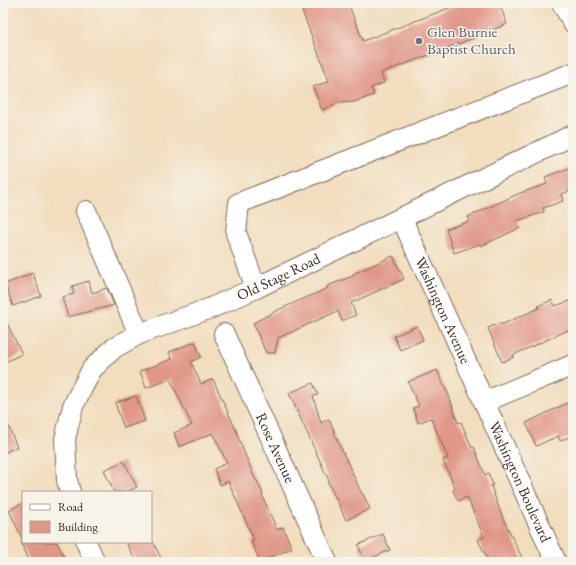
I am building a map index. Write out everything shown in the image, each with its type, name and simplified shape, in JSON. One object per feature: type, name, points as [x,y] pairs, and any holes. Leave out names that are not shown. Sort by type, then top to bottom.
[{"type":"street","points":[[562,3],[573,23]]},
{"type":"street","points":[[256,288],[236,233],[239,203],[573,73]]},
{"type":"street","name":"Old Stage Road","points":[[68,486],[65,439],[74,403],[92,369],[114,348],[138,334],[211,308],[256,288],[402,219],[573,135]]},
{"type":"street","points":[[86,211],[138,334]]},
{"type":"street","name":"Washington Avenue","points":[[402,219],[484,402]]},
{"type":"street","name":"Rose Avenue","points":[[224,334],[327,562]]},
{"type":"street","points":[[484,402],[573,365]]},
{"type":"street","name":"Washington Boulevard","points":[[484,402],[556,562]]},
{"type":"street","points":[[86,543],[95,562]]},
{"type":"building","points":[[299,3],[348,3],[363,41],[462,3],[499,3],[507,24],[495,30],[381,73],[384,83],[371,88],[374,95],[354,102],[339,103],[322,110],[313,87],[329,81]]},
{"type":"building","points":[[569,168],[573,179],[573,190],[561,194],[563,201],[543,208],[544,212],[517,221],[520,228],[481,246],[480,244],[454,253],[446,229],[470,221],[468,217],[520,193],[547,184],[545,177]]},
{"type":"building","points":[[393,256],[404,279],[351,303],[356,315],[342,321],[338,311],[278,338],[275,353],[266,353],[253,323],[278,310],[328,288],[327,286],[353,276],[353,274]]},
{"type":"building","points":[[33,273],[41,296],[13,306],[5,284]]},
{"type":"building","points":[[89,281],[92,293],[107,288],[114,305],[68,317],[62,297],[74,294],[72,286]]},
{"type":"building","points":[[552,300],[555,306],[573,300],[573,328],[513,355],[514,357],[502,362],[488,328],[500,323],[501,325],[539,308],[538,306]]},
{"type":"building","points":[[3,315],[22,354],[3,363]]},
{"type":"building","points":[[417,326],[423,340],[400,350],[394,336]]},
{"type":"building","points":[[195,342],[201,357],[191,362],[201,384],[213,379],[239,437],[277,530],[283,527],[292,548],[260,562],[251,541],[254,540],[228,481],[220,485],[214,469],[227,463],[213,433],[179,447],[174,433],[192,425],[170,379],[146,388],[140,371],[172,359],[169,352]]},
{"type":"building","points":[[437,370],[449,396],[458,423],[461,422],[472,448],[474,447],[485,475],[488,473],[502,516],[524,562],[489,562],[478,540],[484,537],[467,497],[458,501],[453,490],[455,488],[443,460],[448,458],[431,418],[418,423],[413,408],[419,406],[408,382]]},
{"type":"building","points":[[313,383],[318,395],[313,396],[321,423],[329,419],[334,433],[370,509],[346,520],[289,393]]},
{"type":"building","points":[[136,396],[145,421],[124,428],[115,403]]},
{"type":"building","points":[[573,400],[573,435],[560,441],[558,436],[536,446],[526,423]]},
{"type":"building","points":[[3,413],[17,447],[3,453]]},
{"type":"building","points":[[124,461],[137,487],[128,491],[114,491],[104,470]]},
{"type":"building","points":[[22,504],[22,539],[9,510]]},
{"type":"building","points":[[383,534],[390,550],[365,561],[358,545]]},
{"type":"building","points":[[21,542],[58,543],[67,562],[30,562]]},
{"type":"building","points":[[153,542],[163,562],[136,562],[126,543]]},
{"type":"place","name":"Glen Burnie Baptist Church","points":[[419,41]]}]
